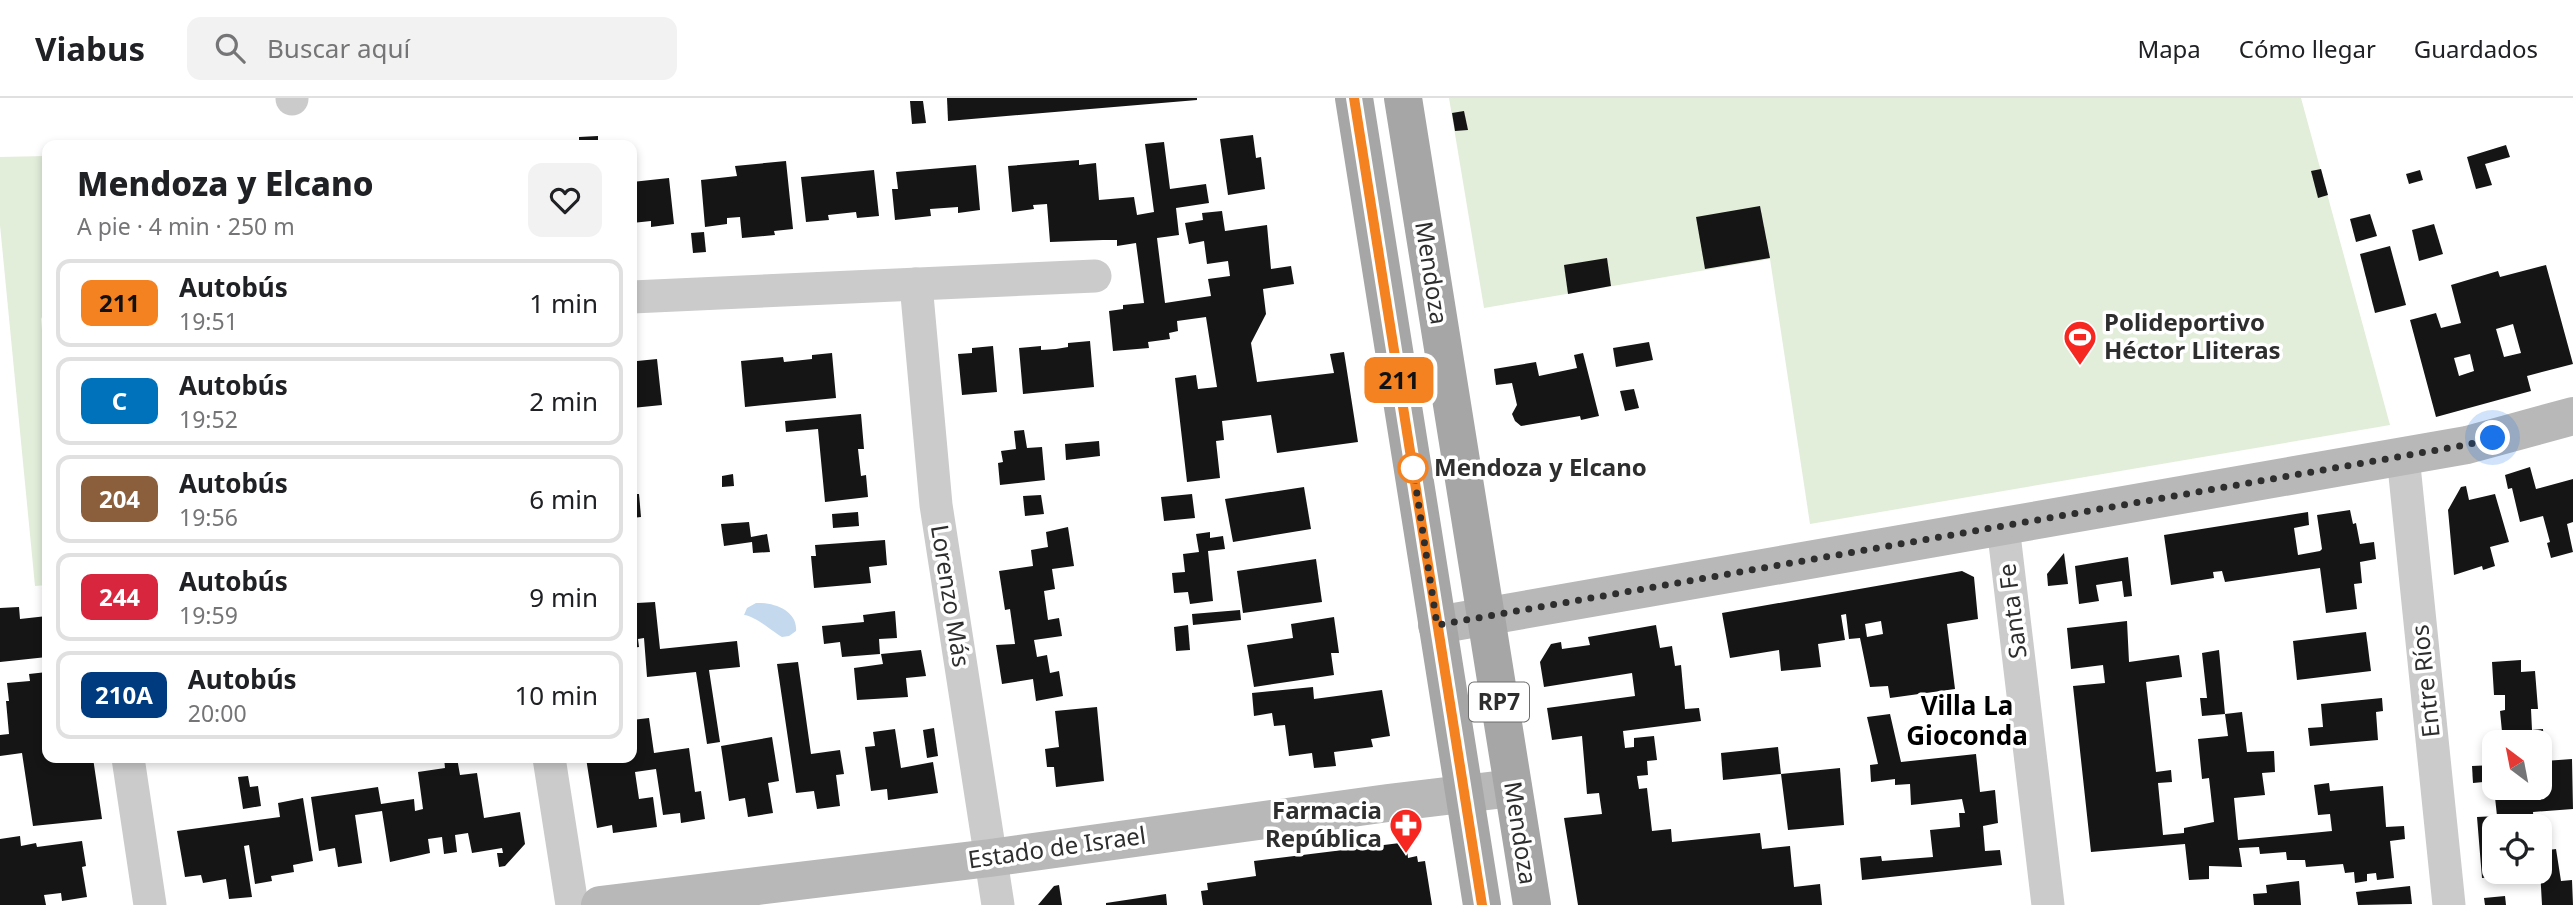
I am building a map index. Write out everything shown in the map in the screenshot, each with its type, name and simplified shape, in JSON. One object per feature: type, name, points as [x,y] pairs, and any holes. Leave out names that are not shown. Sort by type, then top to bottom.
[{"type":"main road","name":"Mendoza","points":[[1354,98],[1482,905]]},
{"type":"main road","name":"Mendoza","points":[[1403,98],[1532,905]]},
{"type":"street","points":[[637,297],[1094,276]]},
{"type":"street","name":"Lorenzo Más","points":[[916,284],[936,505],[998,905]]},
{"type":"street","points":[[1437,625],[2466,445],[2573,416]]},
{"type":"street","name":"Entre Ríos","points":[[2403,456],[2449,905]]},
{"type":"street","name":"Santa Fe","points":[[2003,526],[2048,905]]},
{"type":"street","points":[[129,763],[150,905]]},
{"type":"street","points":[[550,763],[572,905]]},
{"type":"street","name":"Estado de Israel","points":[[600,905],[990,858],[1513,788]]},
{"type":"green space","name":"Polideportivo Héctor Lliteras","points":[[1449,98],[2301,98],[2390,425],[1810,524],[1770,259],[1484,308]]},
{"type":"green space","points":[[42,156],[42,585],[35,586],[0,225],[0,157]]},
{"type":"water","points":[[756,603],[784,609],[793,618],[796,631],[782,637],[744,615],[747,608]]},
{"type":"building","points":[[947,98],[1197,98],[1197,100],[948,121]]},
{"type":"building","points":[[910,101],[923,101],[926,123],[912,124]]},
{"type":"building","points":[[1464,111],[1468,130],[1455,131],[1452,113]]},
{"type":"building","points":[[1253,135],[1256,158],[1261,157],[1265,189],[1228,195],[1220,139]]},
{"type":"building","points":[[598,136],[598,140],[579,140],[579,137]]},
{"type":"building","points":[[1164,142],[1170,189],[1206,184],[1209,203],[1176,208],[1179,235],[1157,238],[1165,303],[1211,296],[1208,279],[1230,276],[1228,261],[1207,264],[1204,241],[1189,244],[1185,223],[1203,220],[1202,213],[1222,211],[1225,231],[1267,225],[1271,269],[1291,266],[1294,284],[1263,289],[1266,314],[1251,343],[1257,382],[1334,373],[1330,354],[1344,352],[1358,442],[1277,453],[1271,415],[1222,421],[1224,440],[1216,441],[1220,478],[1187,482],[1175,378],[1196,375],[1198,389],[1217,387],[1206,317],[1177,321],[1178,331],[1169,333],[1170,339],[1148,342],[1149,348],[1113,351],[1109,311],[1123,309],[1123,305],[1144,303],[1136,243],[1117,246],[1117,240],[1050,242],[1047,204],[1033,205],[1034,209],[1012,212],[1008,166],[1079,160],[1079,165],[1096,163],[1099,200],[1134,197],[1137,215],[1154,212],[1145,144]]},
{"type":"building","points":[[2506,145],[2510,157],[2485,164],[2492,185],[2476,189],[2467,157]]},
{"type":"building","points":[[786,161],[793,229],[774,231],[775,235],[742,238],[740,217],[727,218],[727,224],[705,227],[701,180],[737,176],[735,166]]},
{"type":"building","points":[[976,165],[980,210],[958,213],[958,207],[930,209],[931,216],[895,220],[892,189],[898,189],[896,172]]},
{"type":"building","points":[[2321,169],[2328,195],[2318,198],[2311,171]]},
{"type":"building","points":[[874,170],[879,216],[857,218],[856,212],[828,215],[829,220],[806,222],[801,177]]},
{"type":"building","points":[[2420,170],[2423,180],[2409,184],[2406,174]]},
{"type":"building","points":[[669,178],[674,224],[651,227],[651,221],[637,222],[637,181]]},
{"type":"building","points":[[1760,206],[1770,258],[1705,269],[1696,217]]},
{"type":"building","points":[[2370,214],[2377,236],[2356,242],[2350,219]]},
{"type":"building","points":[[2434,224],[2443,254],[2419,261],[2412,230]]},
{"type":"building","points":[[704,232],[706,252],[693,253],[691,233]]},
{"type":"building","points":[[2390,246],[2406,305],[2375,313],[2360,254]]},
{"type":"building","points":[[1607,258],[1611,286],[1568,294],[1564,265]]},
{"type":"building","points":[[2546,265],[2573,364],[2527,376],[2531,391],[2436,417],[2410,320],[2436,313],[2441,328],[2461,323],[2451,285],[2498,271],[2500,277]],"holes":[[[2513,324],[2521,353],[2504,357],[2496,329]],[[2470,354],[2474,371],[2459,376],[2454,358]]]},
{"type":"building","points":[[1090,341],[1094,387],[1023,394],[1019,348],[1041,346],[1041,350],[1056,349],[1068,347],[1068,343]]},
{"type":"building","points":[[1649,342],[1653,360],[1616,367],[1613,348]]},
{"type":"building","points":[[993,346],[997,392],[962,395],[958,354],[972,353],[972,348]]},
{"type":"building","points":[[832,353],[836,398],[745,407],[741,361],[783,357],[784,362],[812,359],[812,355]]},
{"type":"building","points":[[1583,353],[1599,416],[1581,420],[1580,416],[1521,426],[1515,421],[1512,414],[1517,405],[1512,383],[1496,385],[1494,369],[1536,362],[1539,376],[1577,368],[1574,355]]},
{"type":"building","points":[[657,359],[662,405],[637,408],[637,361]]},
{"type":"building","points":[[1634,389],[1639,408],[1625,411],[1620,391]]},
{"type":"building","points":[[861,414],[864,449],[858,449],[861,476],[866,475],[868,497],[825,502],[818,429],[786,432],[785,421]]},
{"type":"building","points":[[1024,430],[1027,448],[1042,447],[1045,480],[1000,485],[998,463],[1003,462],[1001,451],[1016,449],[1014,431]]},
{"type":"building","points":[[1099,441],[1100,456],[1066,460],[1065,444]]},
{"type":"building","points":[[2530,467],[2536,489],[2573,479],[2573,522],[2567,524],[2573,552],[2551,558],[2543,516],[2520,522],[2512,488],[2508,489],[2505,475]]},
{"type":"building","points":[[733,474],[734,486],[722,487],[722,476]]},
{"type":"building","points":[[2466,486],[2469,500],[2495,494],[2509,542],[2490,547],[2495,566],[2483,570],[2482,566],[2454,575],[2448,510],[2461,487]]},
{"type":"building","points":[[1304,487],[1311,529],[1233,542],[1225,499]]},
{"type":"building","points":[[637,494],[639,494],[641,517],[637,517]]},
{"type":"building","points":[[1192,494],[1195,518],[1164,521],[1161,497]]},
{"type":"building","points":[[1041,495],[1044,514],[1025,516],[1023,496]]},
{"type":"building","points":[[2350,510],[2360,544],[2374,542],[2376,559],[2360,562],[2362,583],[2354,584],[2357,609],[2326,613],[2320,568],[2225,582],[2222,571],[2213,572],[2214,578],[2171,585],[2164,535],[2308,512],[2309,525],[2294,528],[2298,555],[2322,549],[2317,515]]},
{"type":"building","points":[[858,512],[859,526],[833,528],[832,514]]},
{"type":"building","points":[[749,522],[751,537],[767,534],[770,552],[753,553],[752,542],[724,546],[721,524]]},
{"type":"building","points":[[1068,527],[1074,566],[1052,569],[1055,589],[1044,591],[1048,620],[1059,618],[1062,636],[1034,640],[1037,657],[1047,655],[1050,673],[1059,671],[1063,696],[1036,701],[1033,679],[1002,684],[996,645],[1015,644],[1010,609],[1005,610],[999,571],[1033,566],[1031,550],[1048,547],[1046,532]]},
{"type":"building","points":[[1210,532],[1210,538],[1223,536],[1225,549],[1208,551],[1213,601],[1190,604],[1188,592],[1174,593],[1172,573],[1185,572],[1183,554],[1199,552],[1196,534]]},
{"type":"building","points":[[885,540],[887,565],[869,567],[871,583],[814,588],[811,556],[816,556],[815,545]]},
{"type":"building","points":[[2064,553],[2068,584],[2048,586],[2047,574]]},
{"type":"building","points":[[2128,557],[2132,596],[2124,597],[2122,581],[2096,585],[2099,601],[2079,604],[2075,566]]},
{"type":"building","points":[[1316,559],[1322,602],[1243,613],[1237,571]]},
{"type":"building","points":[[1962,571],[1974,577],[1978,619],[1947,624],[1955,689],[1890,698],[1888,686],[1870,687],[1860,638],[1849,639],[1846,614],[1841,615],[1845,640],[1818,644],[1821,667],[1781,671],[1779,650],[1730,658],[1722,613]],"holes":[[[1881,621],[1883,634],[1867,637],[1865,624]]]},
{"type":"building","points":[[655,602],[660,649],[737,641],[740,667],[709,670],[720,742],[707,744],[696,672],[647,677],[644,638],[638,639],[637,647],[637,603]]},
{"type":"building","points":[[19,607],[20,619],[42,617],[42,658],[0,662],[0,608]]},
{"type":"building","points":[[1240,610],[1241,620],[1193,625],[1192,614]]},
{"type":"building","points":[[895,611],[897,638],[879,639],[880,654],[842,657],[840,642],[824,644],[822,626],[864,622],[863,615]]},
{"type":"building","points":[[1334,617],[1339,653],[1331,653],[1334,675],[1254,687],[1247,645],[1293,638],[1291,624]]},
{"type":"building","points":[[2127,621],[2129,662],[2179,655],[2182,677],[2146,682],[2156,772],[2171,770],[2172,782],[2158,783],[2163,835],[2184,833],[2184,828],[2214,822],[2209,778],[2202,779],[2198,739],[2228,736],[2225,714],[2242,712],[2247,752],[2274,751],[2275,772],[2262,773],[2265,795],[2234,798],[2238,840],[2332,831],[2330,814],[2318,815],[2314,785],[2329,783],[2330,791],[2383,786],[2386,827],[2404,826],[2405,839],[2390,841],[2394,878],[2377,880],[2376,873],[2367,874],[2367,881],[2355,883],[2354,872],[2345,873],[2343,864],[2306,867],[2305,860],[2287,860],[2286,852],[2260,854],[2259,847],[2239,848],[2242,867],[2209,866],[2209,879],[2189,880],[2185,844],[2091,852],[2073,686],[2105,683],[2103,665],[2071,669],[2067,628]]},
{"type":"building","points":[[1188,625],[1190,650],[1176,651],[1174,627]]},
{"type":"building","points":[[1656,625],[1660,648],[1672,646],[1675,666],[1681,665],[1685,709],[1699,708],[1701,721],[1623,731],[1625,748],[1634,747],[1634,738],[1654,736],[1657,760],[1647,761],[1648,775],[1637,776],[1639,789],[1647,788],[1652,831],[1671,829],[1672,842],[1760,833],[1762,849],[1790,846],[1794,887],[1820,884],[1822,905],[1578,905],[1564,818],[1602,814],[1599,793],[1587,794],[1582,736],[1552,740],[1547,708],[1635,696],[1632,673],[1544,687],[1540,662],[1551,644],[1561,642],[1562,649],[1590,645],[1588,637]]},
{"type":"building","points":[[2366,632],[2371,671],[2297,680],[2293,641]]},
{"type":"building","points":[[921,650],[926,676],[906,678],[908,697],[857,700],[854,668],[883,664],[881,654]]},
{"type":"building","points":[[2219,650],[2225,714],[2202,716],[2200,698],[2207,698],[2202,653]]},
{"type":"building","points":[[2521,660],[2521,672],[2535,671],[2538,709],[2531,709],[2532,730],[2502,730],[2500,711],[2505,710],[2505,695],[2494,695],[2492,662]]},
{"type":"building","points":[[798,662],[811,754],[840,750],[844,774],[836,775],[840,806],[817,809],[814,791],[796,793],[777,664]]},
{"type":"building","points":[[42,673],[42,763],[94,763],[102,819],[33,826],[22,753],[0,756],[0,735],[9,734],[7,683],[30,681],[29,674]]},
{"type":"building","points":[[1313,687],[1314,699],[1382,690],[1390,736],[1371,739],[1373,747],[1334,752],[1336,766],[1314,768],[1312,753],[1289,756],[1285,725],[1274,726],[1272,713],[1254,716],[1252,693]]},
{"type":"building","points":[[2382,698],[2383,711],[2376,712],[2378,740],[2310,746],[2308,728],[2323,727],[2321,704]]},
{"type":"building","points":[[1097,707],[1104,781],[1056,787],[1054,767],[1047,767],[1045,749],[1059,747],[1055,711]]},
{"type":"building","points":[[1890,714],[1901,762],[1976,754],[1980,792],[1995,790],[1998,823],[1983,826],[1985,851],[2000,850],[2002,865],[1862,880],[1860,858],[1881,856],[1882,861],[1933,857],[1930,830],[1960,827],[1959,813],[1965,813],[1962,799],[1911,805],[1910,784],[1895,785],[1895,779],[1871,782],[1870,765],[1878,764],[1867,717]]},
{"type":"building","points":[[649,718],[654,753],[689,748],[695,792],[701,791],[705,819],[681,823],[680,813],[663,815],[656,769],[635,772],[639,799],[653,797],[657,827],[613,833],[612,825],[597,828],[587,763],[637,763],[637,719]]},
{"type":"building","points":[[934,728],[938,756],[927,758],[923,730]]},
{"type":"building","points":[[895,729],[901,768],[933,762],[938,793],[888,800],[887,789],[871,791],[865,747],[875,746],[873,732]]},
{"type":"building","points":[[772,737],[779,781],[768,783],[773,813],[748,817],[745,798],[729,801],[721,746]]},
{"type":"building","points":[[1778,747],[1781,774],[1723,780],[1721,753]]},
{"type":"building","points":[[2572,759],[2573,809],[2533,814],[2497,814],[2495,800],[2552,800],[2552,760]]},
{"type":"building","points":[[444,763],[458,763],[460,775],[477,773],[484,818],[520,812],[525,844],[505,866],[499,867],[497,853],[503,853],[502,848],[472,853],[468,833],[455,835],[457,852],[444,854],[442,837],[428,839],[430,853],[390,862],[382,811],[355,815],[362,863],[338,867],[335,848],[319,851],[311,797],[378,787],[381,804],[414,799],[415,811],[423,809],[418,772],[445,768]]},
{"type":"building","points":[[2472,766],[2482,766],[2482,782],[2473,783]]},
{"type":"building","points":[[1840,768],[1844,825],[1788,830],[1781,774]]},
{"type":"building","points":[[248,776],[250,787],[258,786],[261,806],[243,809],[238,777]]},
{"type":"building","points":[[303,798],[313,861],[293,865],[294,872],[271,876],[272,881],[255,884],[249,845],[244,846],[252,897],[229,899],[226,879],[203,883],[201,875],[185,877],[177,831],[280,817],[278,803]]},
{"type":"building","points":[[2477,817],[2482,817],[2482,878]]},
{"type":"building","points":[[20,836],[21,846],[36,843],[37,847],[82,841],[86,866],[82,867],[87,897],[62,901],[61,893],[44,895],[46,905],[0,905],[0,839]]},
{"type":"building","points":[[1400,843],[1401,849],[1407,849],[1408,858],[1417,856],[1418,862],[1425,861],[1432,905],[1203,905],[1201,891],[1208,890],[1207,883],[1256,876],[1254,861]]},
{"type":"building","points":[[2552,849],[2556,849],[2561,881],[2572,880],[2573,905],[2542,905],[2541,884],[2552,884]]},
{"type":"building","points":[[2299,881],[2301,905],[2254,905],[2253,894],[2267,893],[2266,885]]},
{"type":"building","points":[[1059,885],[1062,905],[1038,905],[1054,886]]},
{"type":"building","points":[[2410,886],[2412,904],[2358,905],[2356,892]]},
{"type":"building","points":[[1166,894],[1167,905],[1106,905],[1106,903]]},
{"type":"building","points":[[2505,896],[2506,905],[2485,905],[2484,898]]},
{"type":"bus line","name":"211","points":[[1354,98],[1482,905]]},
{"type":"place","name":"Polideportivo Héctor Lliteras","points":[[2080,367]]},
{"type":"place","name":"Mendoza y Elcano","points":[[1413,468]]},
{"type":"place","name":"Farmacia República","points":[[1406,855]]},
{"type":"district","name":"Villa La Gioconda","points":[[1967,721]]},
{"type":"route","points":[[1413,468],[1437,625],[2466,445],[2493,438]]}]
